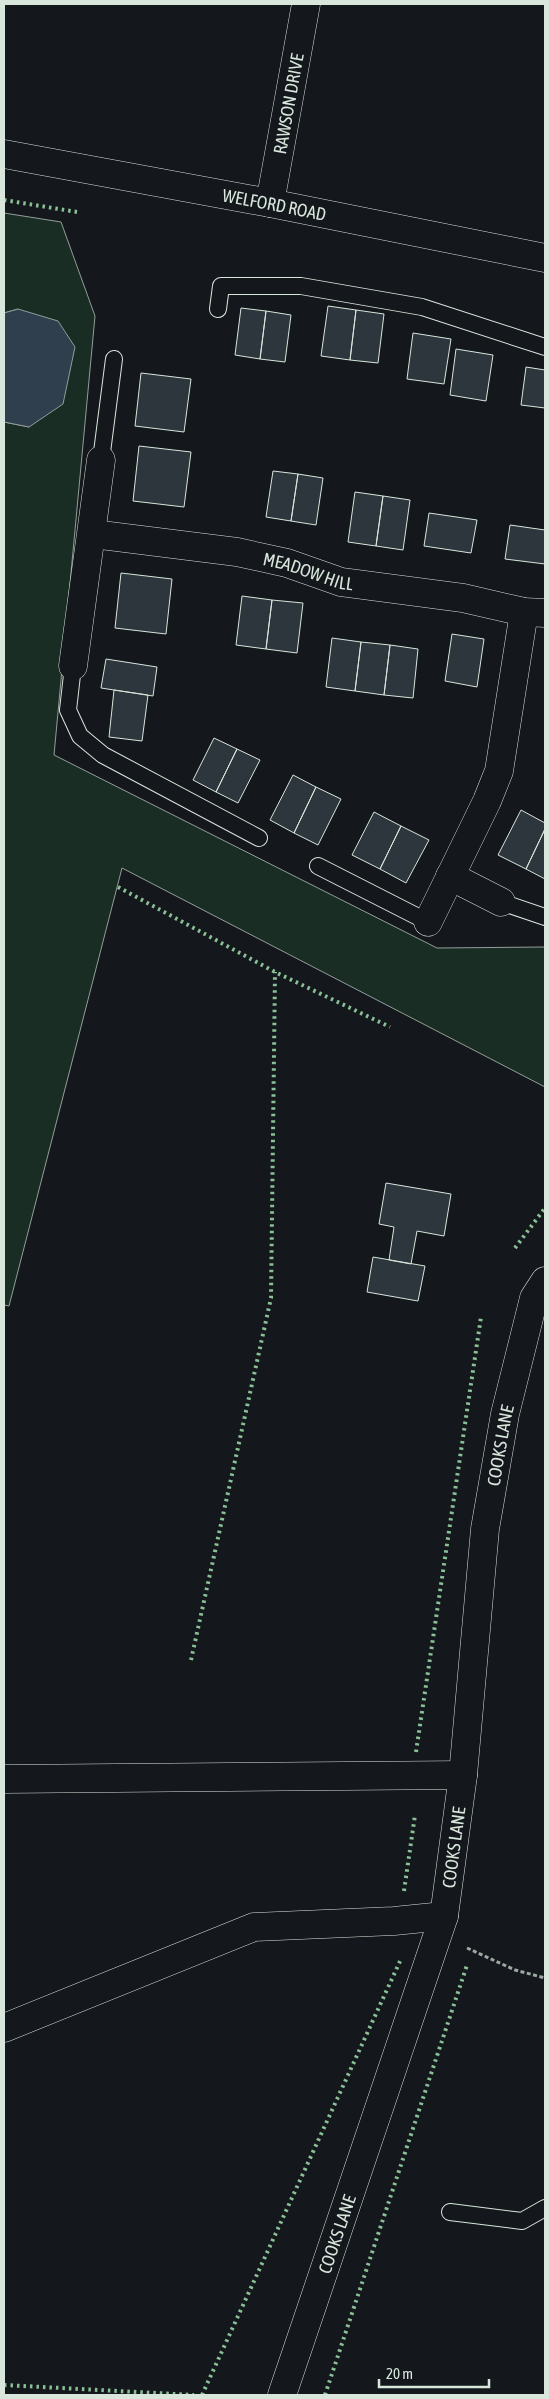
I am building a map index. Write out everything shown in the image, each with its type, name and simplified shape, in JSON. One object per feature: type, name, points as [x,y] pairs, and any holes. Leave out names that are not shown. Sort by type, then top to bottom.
[{"type":"street","name":"RAWSON DRIVE","points":[[270,203],[306,4]]},
{"type":"street","name":"WELFORD ROAD","points":[[4,154],[270,203],[545,258]]},
{"type":"street","points":[[73,666],[101,460]]},
{"type":"street","name":"MEADOW HILL","points":[[92,534],[237,552],[287,563],[341,582],[463,598],[535,612],[499,771],[487,801],[428,922]]},
{"type":"street","points":[[450,876],[501,902]]},
{"type":"street","name":"COOKS LANE","points":[[282,2395],[442,1926],[463,1775],[485,1529],[505,1414],[534,1298],[545,1281]]},
{"type":"street","points":[[4,1779],[463,1775]]},
{"type":"street","points":[[4,2028],[254,1927],[394,1922],[442,1926]]},
{"type":"lane","points":[[218,309],[221,286],[301,286],[422,307],[545,347]]},
{"type":"lane","points":[[101,460],[114,359]]},
{"type":"lane","points":[[73,666],[68,710],[80,736],[103,755],[259,838]]},
{"type":"lane","points":[[318,866],[428,922]]},
{"type":"lane","points":[[501,902],[545,917]]},
{"type":"lane","points":[[450,2212],[522,2221],[545,2208]]},
{"type":"path","points":[[442,1926],[515,1970],[545,1978]]},
{"type":"green space","points":[[4,213],[61,222],[95,316],[54,755],[437,948],[545,947],[545,1087],[122,868],[9,1306],[4,1305],[4,422],[29,427],[18,309],[4,313]]},
{"type":"water","points":[[18,309],[58,321],[75,347],[63,404],[29,427],[4,422],[4,313]]},
{"type":"building","points":[[328,306],[356,310],[350,360],[321,356]]},
{"type":"building","points":[[241,308],[266,311],[260,359],[235,355]]},
{"type":"building","points":[[356,310],[384,314],[378,363],[350,360]]},
{"type":"building","points":[[266,311],[291,315],[285,362],[260,359]]},
{"type":"building","points":[[413,333],[451,339],[444,384],[407,379]]},
{"type":"building","points":[[456,349],[493,355],[486,401],[450,395]]},
{"type":"building","points":[[526,367],[545,370],[545,408],[521,405]]},
{"type":"building","points":[[141,373],[191,379],[184,432],[135,426]]},
{"type":"building","points":[[139,446],[191,452],[184,507],[133,501]]},
{"type":"building","points":[[273,471],[298,474],[291,521],[266,517]]},
{"type":"building","points":[[298,474],[323,478],[316,525],[291,521]]},
{"type":"building","points":[[355,492],[383,496],[376,546],[348,542]]},
{"type":"building","points":[[383,496],[410,500],[403,550],[376,546]]},
{"type":"building","points":[[429,513],[477,520],[471,553],[424,546]]},
{"type":"building","points":[[510,525],[545,530],[545,564],[505,559]]},
{"type":"building","points":[[121,573],[172,579],[166,634],[115,628]]},
{"type":"building","points":[[242,596],[272,600],[266,649],[236,645]]},
{"type":"building","points":[[272,600],[303,603],[297,653],[266,649]]},
{"type":"building","points":[[452,634],[484,639],[477,687],[445,681]]},
{"type":"building","points":[[332,638],[361,642],[355,691],[326,687]]},
{"type":"building","points":[[361,642],[390,645],[384,695],[355,691]]},
{"type":"building","points":[[390,645],[418,649],[413,698],[384,695]]},
{"type":"building","points":[[106,659],[157,667],[153,696],[101,688]]},
{"type":"building","points":[[114,690],[148,695],[142,741],[109,737]]},
{"type":"building","points":[[214,738],[237,749],[216,792],[193,780]]},
{"type":"building","points":[[237,749],[260,760],[238,803],[216,792]]},
{"type":"building","points":[[293,775],[316,787],[294,833],[270,820]]},
{"type":"building","points":[[316,787],[341,799],[318,845],[294,833]]},
{"type":"building","points":[[521,810],[545,823],[545,829],[526,869],[498,855]]},
{"type":"building","points":[[374,812],[401,826],[380,869],[352,855]]},
{"type":"building","points":[[401,826],[429,840],[406,883],[380,869]]},
{"type":"building","points":[[545,829],[545,879],[526,869]]},
{"type":"building","points":[[386,1183],[451,1194],[444,1236],[417,1231],[411,1264],[389,1260],[394,1227],[379,1224]]},
{"type":"building","points":[[373,1257],[425,1266],[418,1301],[367,1292]]},
{"type":"hedge","points":[[4,200],[77,212]]},
{"type":"hedge","points":[[118,887],[275,972],[390,1027]]},
{"type":"hedge","points":[[191,1660],[271,1298],[275,972]]},
{"type":"hedge","points":[[515,1248],[545,1208]]},
{"type":"hedge","points":[[416,1752],[481,1317]]},
{"type":"hedge","points":[[404,1891],[415,1815]]},
{"type":"hedge","points":[[202,2395],[401,1959]]},
{"type":"hedge","points":[[325,2395],[467,1965]]},
{"type":"hedge","points":[[4,2385],[194,2395]]}]
